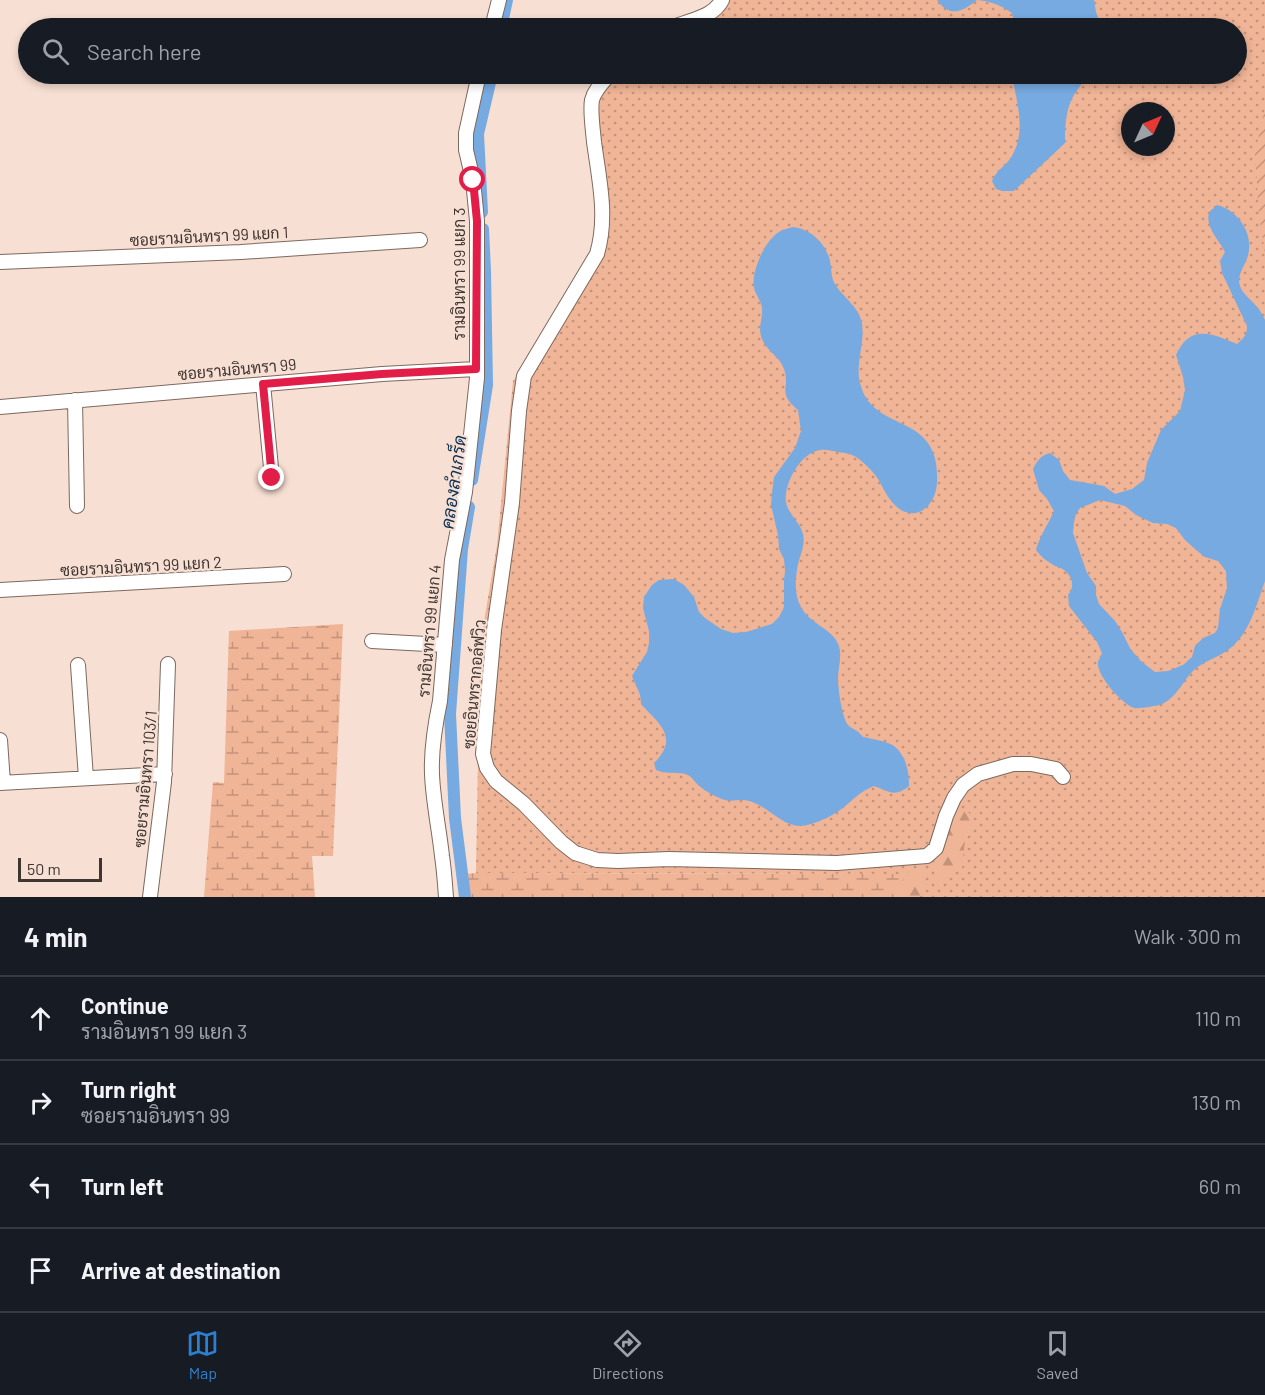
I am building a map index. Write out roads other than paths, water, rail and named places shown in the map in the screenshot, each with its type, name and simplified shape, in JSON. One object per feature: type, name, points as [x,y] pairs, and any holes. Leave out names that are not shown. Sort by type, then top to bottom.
[{"type":"street","points":[[494,18],[498,0]]},
{"type":"street","points":[[698,18],[719,6],[722,0]]},
{"type":"street","name":"รามอินทรา 99 แยก 3","points":[[476,84],[466,133],[466,150],[473,180],[477,221],[476,369]]},
{"type":"street","name":"ซอยอินทรากอล์ฟวิว","points":[[600,84],[592,101],[593,131],[603,210],[601,240],[597,254],[524,376],[512,503],[494,630],[483,754],[487,768],[496,781],[524,804],[575,853],[597,860],[618,861],[669,859],[837,863],[927,856],[936,848],[954,798],[963,785],[978,774],[1012,764],[1031,764],[1056,769],[1063,777]]},
{"type":"street","name":"ซอยรามอินทรา 99 แยก 1","points":[[0,262],[241,252],[420,240]]},
{"type":"street","name":"ซอยรามอินทรา 99","points":[[0,407],[382,374],[476,369]]},
{"type":"street","name":"รามอินทรา 99 แยก 4","points":[[446,897],[432,774],[434,736],[440,701],[452,560],[465,492],[473,423],[476,369]]},
{"type":"street","points":[[263,384],[272,478]]},
{"type":"street","points":[[75,400],[77,506]]},
{"type":"street","name":"ซอยรามอินทรา 99 แยก 2","points":[[0,590],[284,574]]},
{"type":"street","points":[[372,641],[445,645]]},
{"type":"street","name":"ซอยรามอินทรา 103/1","points":[[150,897],[165,774],[168,664]]},
{"type":"street","points":[[78,665],[86,778]]},
{"type":"street","points":[[0,740],[1,783],[165,774]]},
{"type":"water","points":[[937,0],[977,0],[966,8],[951,11]]},
{"type":"water","points":[[977,0],[1094,0],[1098,18],[1013,18],[1012,13],[1004,8]]},
{"type":"water","points":[[1014,84],[1082,84],[1069,105],[1065,143],[1014,191],[1002,191],[996,189],[992,181],[1015,149],[1020,128]]},
{"type":"water","points":[[1217,205],[1238,217],[1246,231],[1249,247],[1239,282],[1243,292],[1258,308],[1265,320],[1265,581],[1251,620],[1233,646],[1197,668],[1167,701],[1156,706],[1134,708],[1117,695],[1098,668],[1102,653],[1097,642],[1069,606],[1068,595],[1072,582],[1069,576],[1036,550],[1054,511],[1039,490],[1033,469],[1044,455],[1050,453],[1059,460],[1070,480],[1104,486],[1115,494],[1132,489],[1144,480],[1147,463],[1161,430],[1180,411],[1185,390],[1176,355],[1182,345],[1195,335],[1202,334],[1210,334],[1237,344],[1245,336],[1247,326],[1222,273],[1220,261],[1225,252],[1210,227],[1208,216]],"holes":[[[1100,500],[1125,506],[1136,515],[1153,523],[1167,524],[1176,528],[1195,549],[1205,557],[1218,561],[1226,571],[1227,588],[1220,609],[1218,628],[1215,633],[1203,638],[1195,646],[1192,657],[1183,665],[1168,671],[1155,672],[1142,662],[1131,650],[1115,621],[1099,604],[1096,586],[1087,573],[1073,533],[1076,514],[1080,508]]]},
{"type":"water","points":[[793,227],[810,233],[823,246],[829,257],[835,284],[861,318],[863,331],[859,376],[867,399],[878,411],[918,433],[928,444],[935,460],[937,483],[934,496],[927,507],[916,513],[905,512],[892,502],[876,476],[859,459],[849,454],[820,450],[813,452],[802,461],[787,487],[787,505],[804,539],[796,579],[798,601],[809,618],[829,632],[838,644],[840,654],[838,675],[842,711],[850,727],[863,737],[887,743],[898,750],[904,759],[909,782],[909,786],[904,790],[895,793],[874,786],[859,794],[830,816],[802,826],[786,822],[765,808],[749,801],[729,801],[719,798],[701,787],[688,775],[656,770],[654,763],[662,754],[666,738],[660,725],[641,704],[632,676],[647,652],[649,643],[649,631],[643,608],[644,597],[652,585],[659,580],[674,579],[684,585],[694,597],[699,612],[705,618],[721,629],[733,633],[746,632],[772,624],[784,607],[784,559],[779,549],[771,505],[772,493],[774,477],[795,448],[801,431],[798,410],[791,404],[786,394],[786,376],[782,364],[766,346],[761,336],[762,306],[755,290],[754,275],[769,241],[784,229]]},
{"type":"waterway","name":"คลองลำเกร็ด","points":[[503,18],[507,0]]},
{"type":"waterway","name":"คลองลำเกร็ด","points":[[482,212],[478,134],[490,84]]},
{"type":"waterway","name":"คลองลำเกร็ด","points":[[472,480],[487,385],[483,229]]},
{"type":"waterway","name":"คลองลำเกร็ด","points":[[465,897],[455,818],[450,714],[462,549],[469,507]]}]
